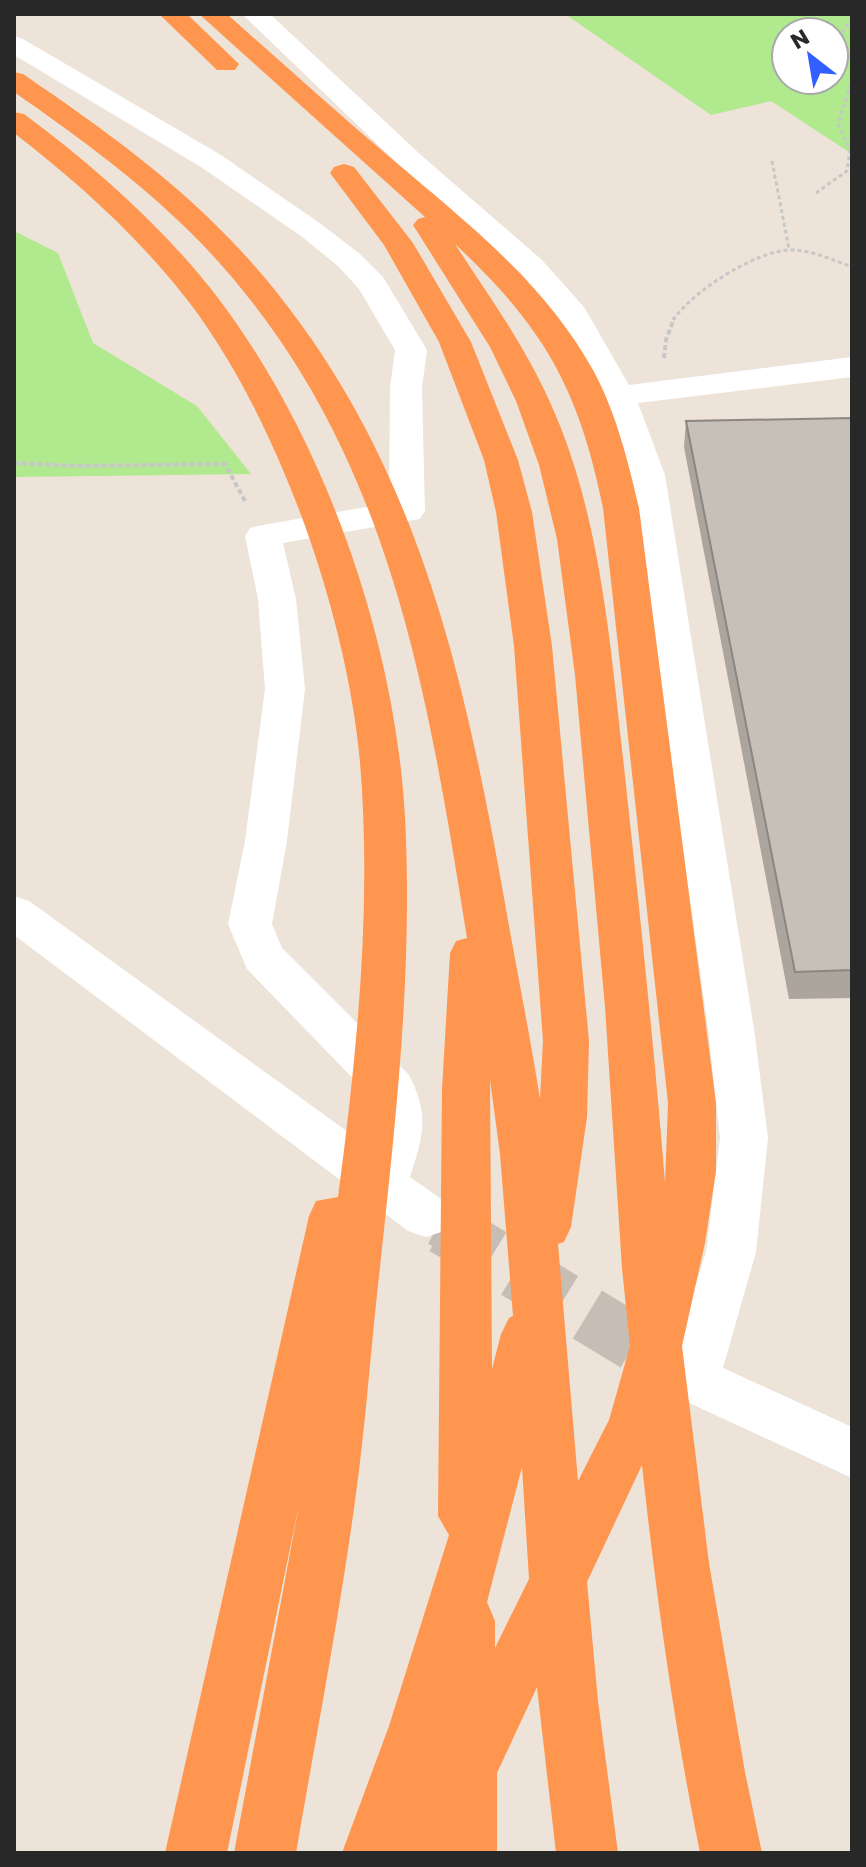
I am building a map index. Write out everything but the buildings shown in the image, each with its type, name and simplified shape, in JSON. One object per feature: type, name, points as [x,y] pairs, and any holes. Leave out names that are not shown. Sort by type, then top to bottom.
[{"type":"highway","points":[[172,14],[241,78]]},
{"type":"highway","points":[[212,14],[348,163],[434,232],[506,347],[533,401],[556,465],[575,539],[594,675],[628,1007],[647,1268],[681,1563],[714,1772],[731,1853]]},
{"type":"highway","points":[[14,80],[117,155],[213,239],[289,335],[362,454],[422,601],[443,679],[523,1151],[553,1489],[566,1680],[587,1853]]},
{"type":"highway","points":[[14,120],[120,206],[194,289],[257,385],[298,465],[329,537],[352,607],[370,692],[384,813],[382,962],[374,1115],[334,1458],[265,1853]]},
{"type":"highway","points":[[348,163],[436,306],[472,381],[501,460],[514,512],[533,646],[566,1041],[563,1117],[553,1188],[530,1322],[503,1440],[451,1628],[373,1853]]},
{"type":"highway","points":[[348,163],[476,246],[521,291],[576,368],[610,453],[621,508],[692,1103],[692,1171],[680,1243],[663,1321],[635,1423],[426,1853]]},
{"type":"highway","points":[[466,1853],[466,1089],[476,862]]},
{"type":"highway","points":[[196,1853],[326,1262],[382,962]]},
{"type":"street","points":[[255,14],[412,162],[531,266],[573,314],[619,396],[648,475],[731,1029],[744,1138],[731,1252],[693,1379],[852,1453]]},
{"type":"street","points":[[14,44],[211,161],[311,230],[349,260],[372,284],[411,350],[406,388],[407,511],[263,536],[277,599],[285,689],[266,841],[250,924],[263,957],[392,1088],[401,1129],[383,1184]]},
{"type":"street","points":[[619,396],[852,367]]},
{"type":"street","points":[[14,912],[426,1216]]},
{"type":"path","points":[[852,18],[840,35],[852,60]]},
{"type":"path","points":[[816,193],[847,171],[850,150],[838,124],[852,80]]},
{"type":"path","points":[[848,100],[852,107]]},
{"type":"path","points":[[772,161],[789,249]]},
{"type":"path","points":[[664,391],[663,345],[678,313],[710,284],[756,260],[789,249],[852,267]]},
{"type":"path","points":[[14,463],[75,466],[225,464],[263,536]]},
{"type":"green space","points":[[565,14],[852,14],[852,154],[771,101],[711,115]]},
{"type":"green space","points":[[14,231],[58,253],[93,343],[197,406],[251,474],[14,477]]},
{"type":"tunnel","points":[[439,1224],[448,1229]]},
{"type":"tunnel","points":[[444,1227],[680,1371]]}]
